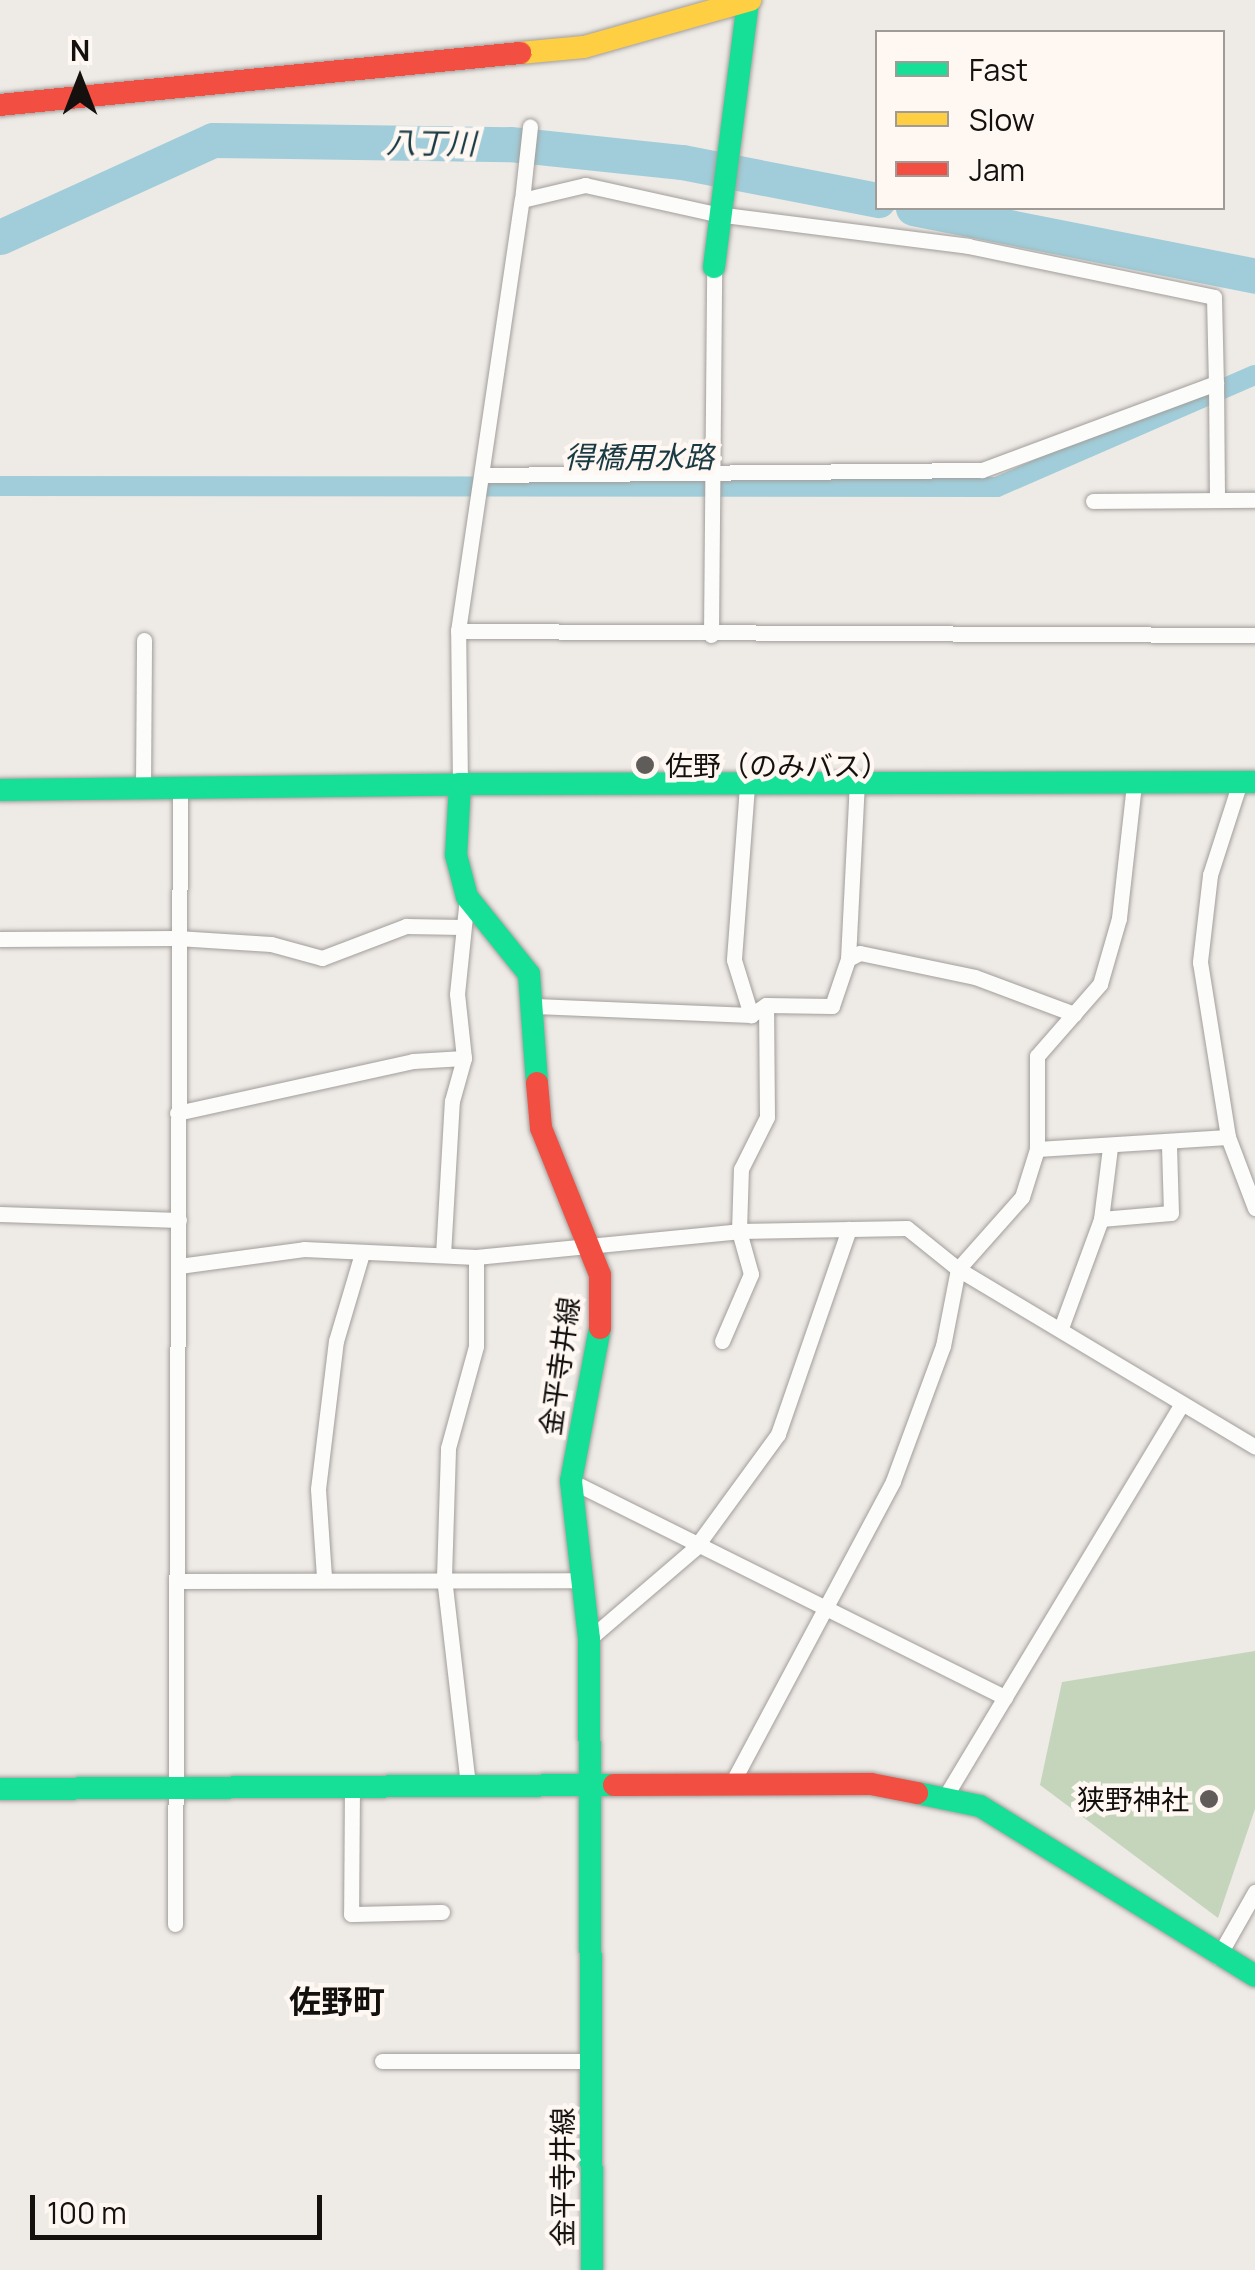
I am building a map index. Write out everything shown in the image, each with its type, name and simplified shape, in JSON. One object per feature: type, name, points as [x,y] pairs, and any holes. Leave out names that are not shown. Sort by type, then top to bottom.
[{"type":"street","points":[[0,105],[584,47],[749,0],[716,214],[711,635]]},
{"type":"street","points":[[460,784],[458,630],[530,126]]},
{"type":"street","points":[[522,200],[584,185],[716,214],[968,246],[1214,297],[1217,500]]},
{"type":"street","points":[[481,484],[714,482],[982,470],[1216,383]]},
{"type":"street","points":[[1093,502],[1255,500]]},
{"type":"street","points":[[458,630],[711,635],[1255,635]]},
{"type":"street","points":[[142,789],[144,640]]},
{"type":"street","points":[[0,790],[460,784],[1134,784],[1250,776],[1210,875],[1200,962],[1228,1137],[1255,1208]]},
{"type":"street","name":"金平寺井線","points":[[460,784],[456,855],[467,897],[529,974],[535,1006],[541,1128],[600,1275],[600,1330],[571,1482],[578,1580],[589,1639],[592,2270]]},
{"type":"street","points":[[535,1006],[750,1016],[766,1005],[832,1006],[848,959],[857,784]]},
{"type":"street","points":[[732,1783],[820,1606],[893,1482],[943,1346],[958,1269],[1022,1197],[1037,1149],[1037,1056],[1074,1014],[1110,956],[1134,784]]},
{"type":"street","points":[[747,786],[734,960],[750,1016]]},
{"type":"street","points":[[175,1924],[180,788]]},
{"type":"street","points":[[443,1255],[452,1101],[464,1058],[462,927],[467,897]]},
{"type":"street","points":[[0,939],[177,938],[271,944],[322,958],[406,926],[462,927]]},
{"type":"street","points":[[848,959],[860,952],[975,977],[1074,1014]]},
{"type":"street","points":[[722,1341],[752,1274],[739,1231],[742,1169],[767,1117],[766,1005]]},
{"type":"street","points":[[177,1113],[413,1061],[464,1058]]},
{"type":"street","points":[[1037,1149],[1110,1148],[1228,1137]]},
{"type":"street","points":[[1101,1219],[1172,1213],[1169,1144]]},
{"type":"street","points":[[1061,1328],[1101,1219],[1110,1148]]},
{"type":"street","points":[[0,1214],[179,1220]]},
{"type":"street","points":[[180,1266],[304,1249],[476,1257],[739,1231],[907,1228],[958,1269],[1255,1447]]},
{"type":"street","points":[[589,1639],[695,1548],[778,1434],[849,1229]]},
{"type":"street","points":[[324,1577],[318,1488],[336,1341],[362,1252]]},
{"type":"street","points":[[468,1785],[444,1576],[448,1448],[476,1346],[476,1257]]},
{"type":"street","points":[[945,1797],[1182,1404]]},
{"type":"street","points":[[571,1482],[695,1548],[1005,1697]]},
{"type":"street","points":[[179,1581],[444,1576],[578,1580]]},
{"type":"street","points":[[0,1788],[871,1784],[945,1797],[1010,1822],[1218,1957],[1255,1976]]},
{"type":"street","points":[[352,1786],[351,1914],[442,1912]]},
{"type":"street","points":[[1218,1957],[1255,1892]]},
{"type":"street","points":[[382,2062],[591,2061]]},
{"type":"green space","points":[[1255,1651],[1255,1809],[1218,1918],[1040,1785],[1062,1682]]},
{"type":"waterway","name":"八丁川","points":[[0,237],[213,140],[510,144],[682,162],[875,199]]},
{"type":"waterway","name":"八丁川","points":[[923,210],[1255,276]]},
{"type":"waterway","name":"得橋用水路","points":[[0,486],[997,487],[1255,375]]},
{"type":"traffic: fast","points":[[714,267],[748,0]]},
{"type":"traffic: fast","points":[[460,784],[1255,782]]},
{"type":"traffic: fast","points":[[0,790],[460,784],[456,855],[467,897],[529,974],[537,1083]]},
{"type":"traffic: fast","points":[[592,2270],[589,1639],[571,1481],[600,1328]]},
{"type":"traffic: fast","points":[[0,1789],[614,1785]]},
{"type":"traffic: fast","points":[[917,1793],[980,1806],[1255,1976]]},
{"type":"traffic: slow","points":[[520,53],[584,47],[750,0]]},
{"type":"traffic: jam","points":[[0,105],[520,53]]},
{"type":"traffic: jam","points":[[537,1083],[541,1128],[600,1275],[600,1328]]},
{"type":"traffic: jam","points":[[614,1785],[871,1784],[917,1793]]},
{"type":"place","name":"佐野（のみバス）","points":[[645,765]]},
{"type":"place","name":"狭野神社","points":[[1209,1799]]},
{"type":"district","name":"佐野町","points":[[337,2001]]}]
